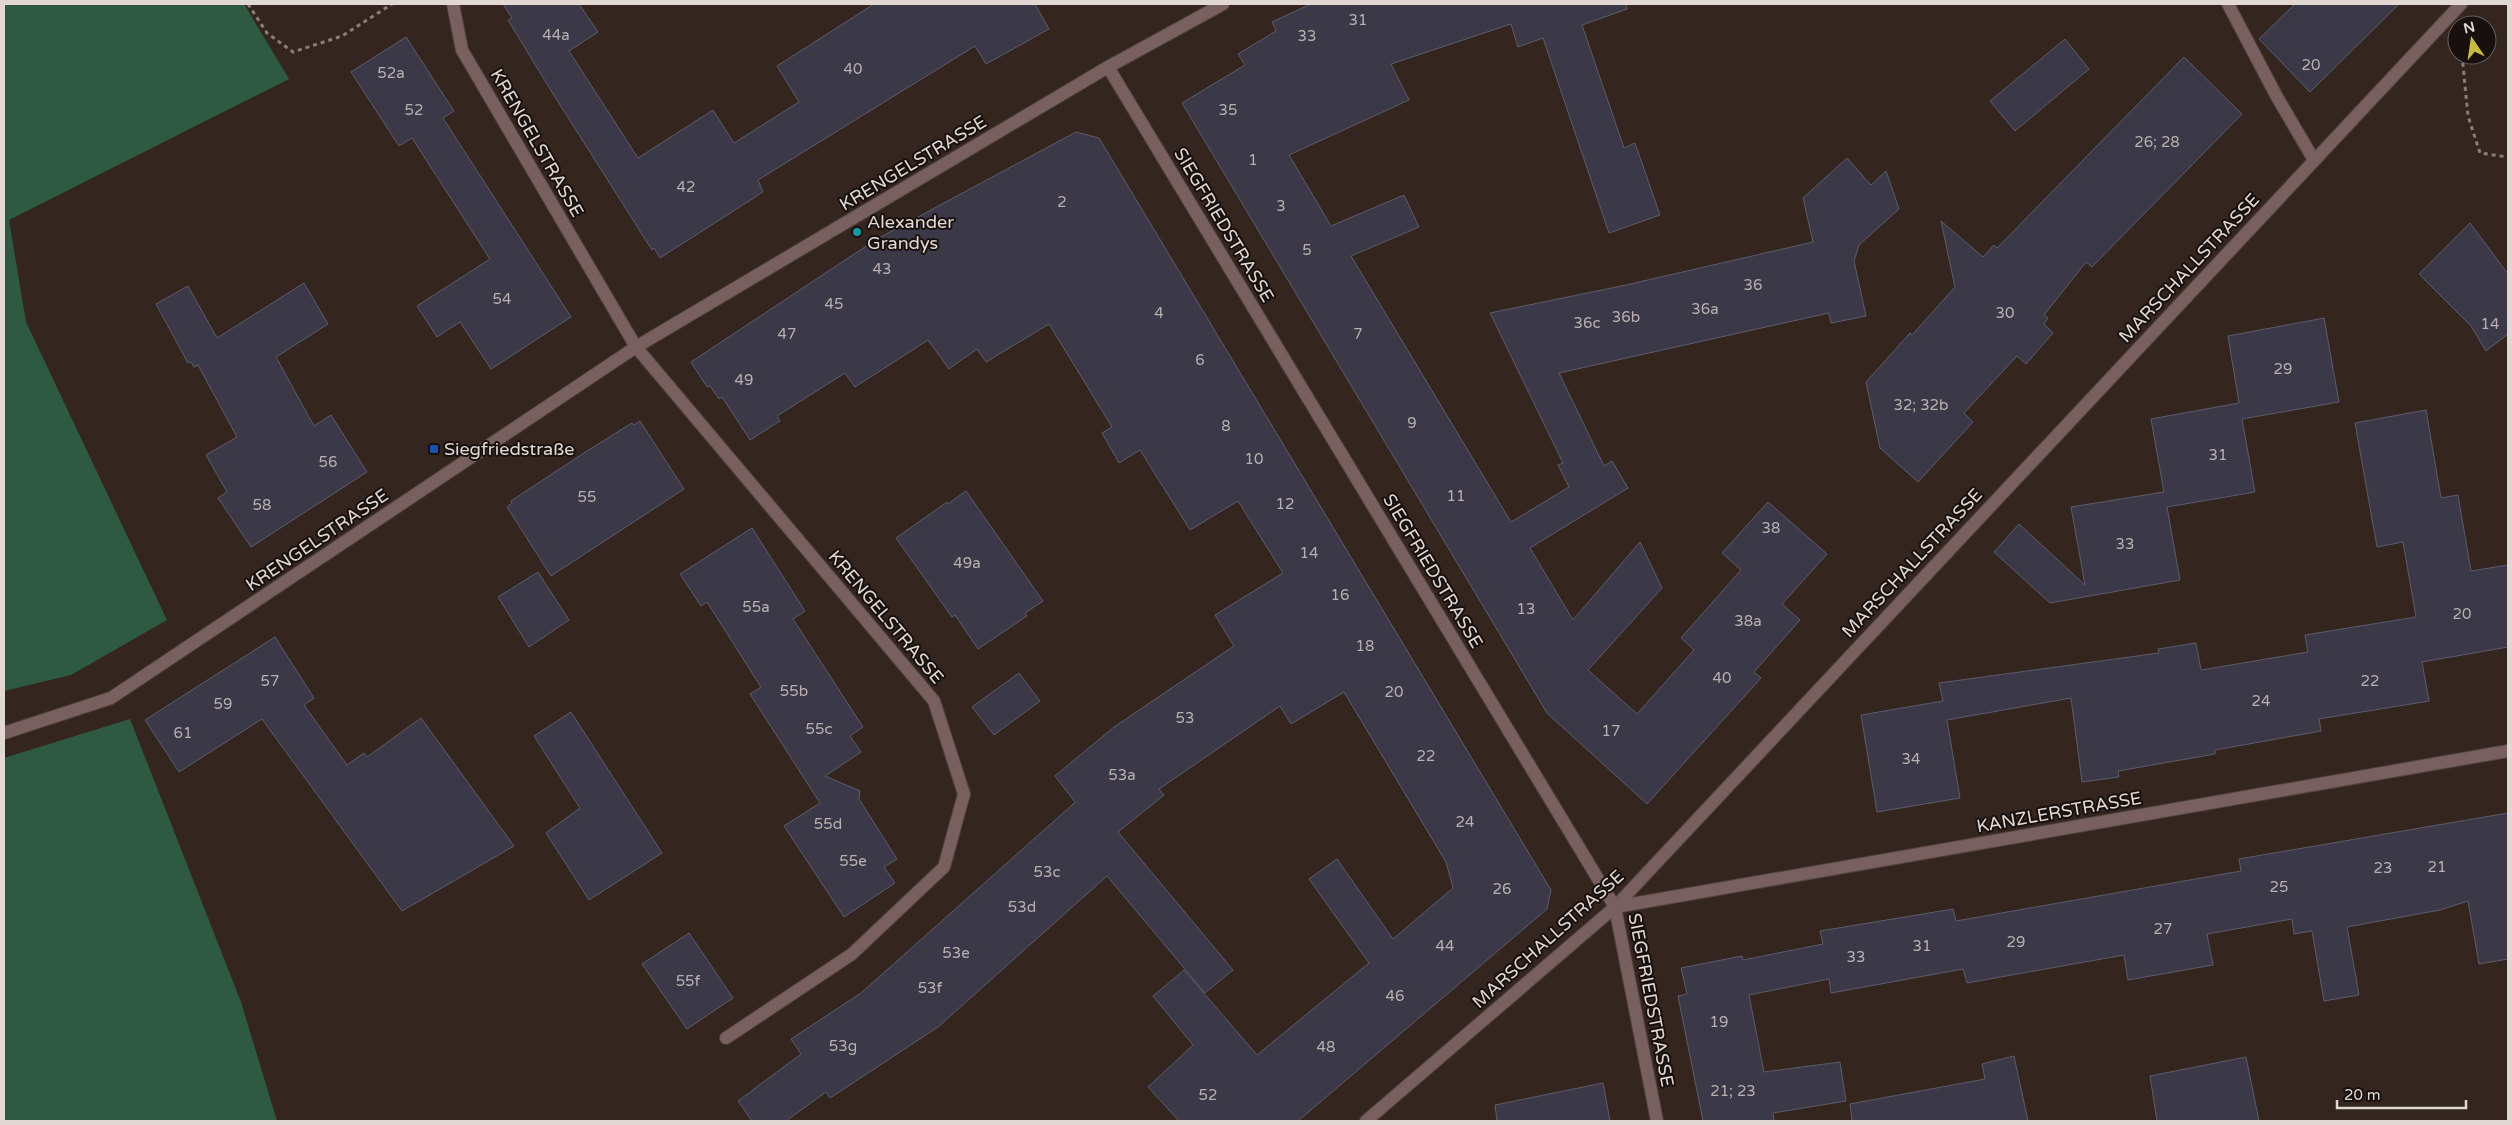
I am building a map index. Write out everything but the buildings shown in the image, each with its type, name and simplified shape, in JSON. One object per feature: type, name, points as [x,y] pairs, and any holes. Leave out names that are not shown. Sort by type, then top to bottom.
[{"type":"street","name":"KRENGELSTRASSE","points":[[453,4],[462,50],[636,347],[934,701],[964,794],[944,867],[852,954],[726,1038]]},
{"type":"street","name":"KRENGELSTRASSE","points":[[4,733],[111,698],[636,347],[1207,8],[1223,4]]},
{"type":"street","points":[[2228,4],[2314,160]]},
{"type":"street","name":"MARSCHALLSTRASSE","points":[[1366,1121],[1615,907],[2460,4]]},
{"type":"street","name":"SIEGFRIEDSTRASSE","points":[[1108,67],[1615,907],[1657,1121]]},
{"type":"street","name":"KANZLERSTRASSE","points":[[1615,907],[2508,751]]},
{"type":"path","points":[[248,4],[267,33],[293,52],[342,36],[392,4]]},
{"type":"path","points":[[2463,65],[2468,116],[2480,153],[2508,157]]},
{"type":"green space","points":[[4,4],[244,4],[289,79],[9,220],[26,322],[167,620],[71,675],[4,691]]},
{"type":"green space","points":[[130,719],[241,1002],[277,1121],[4,1121],[4,758]]},
{"type":"place","name":"Alexander Grandys","points":[[857,232]]},
{"type":"place","name":"Siegfriedstraße","points":[[434,449]]}]
